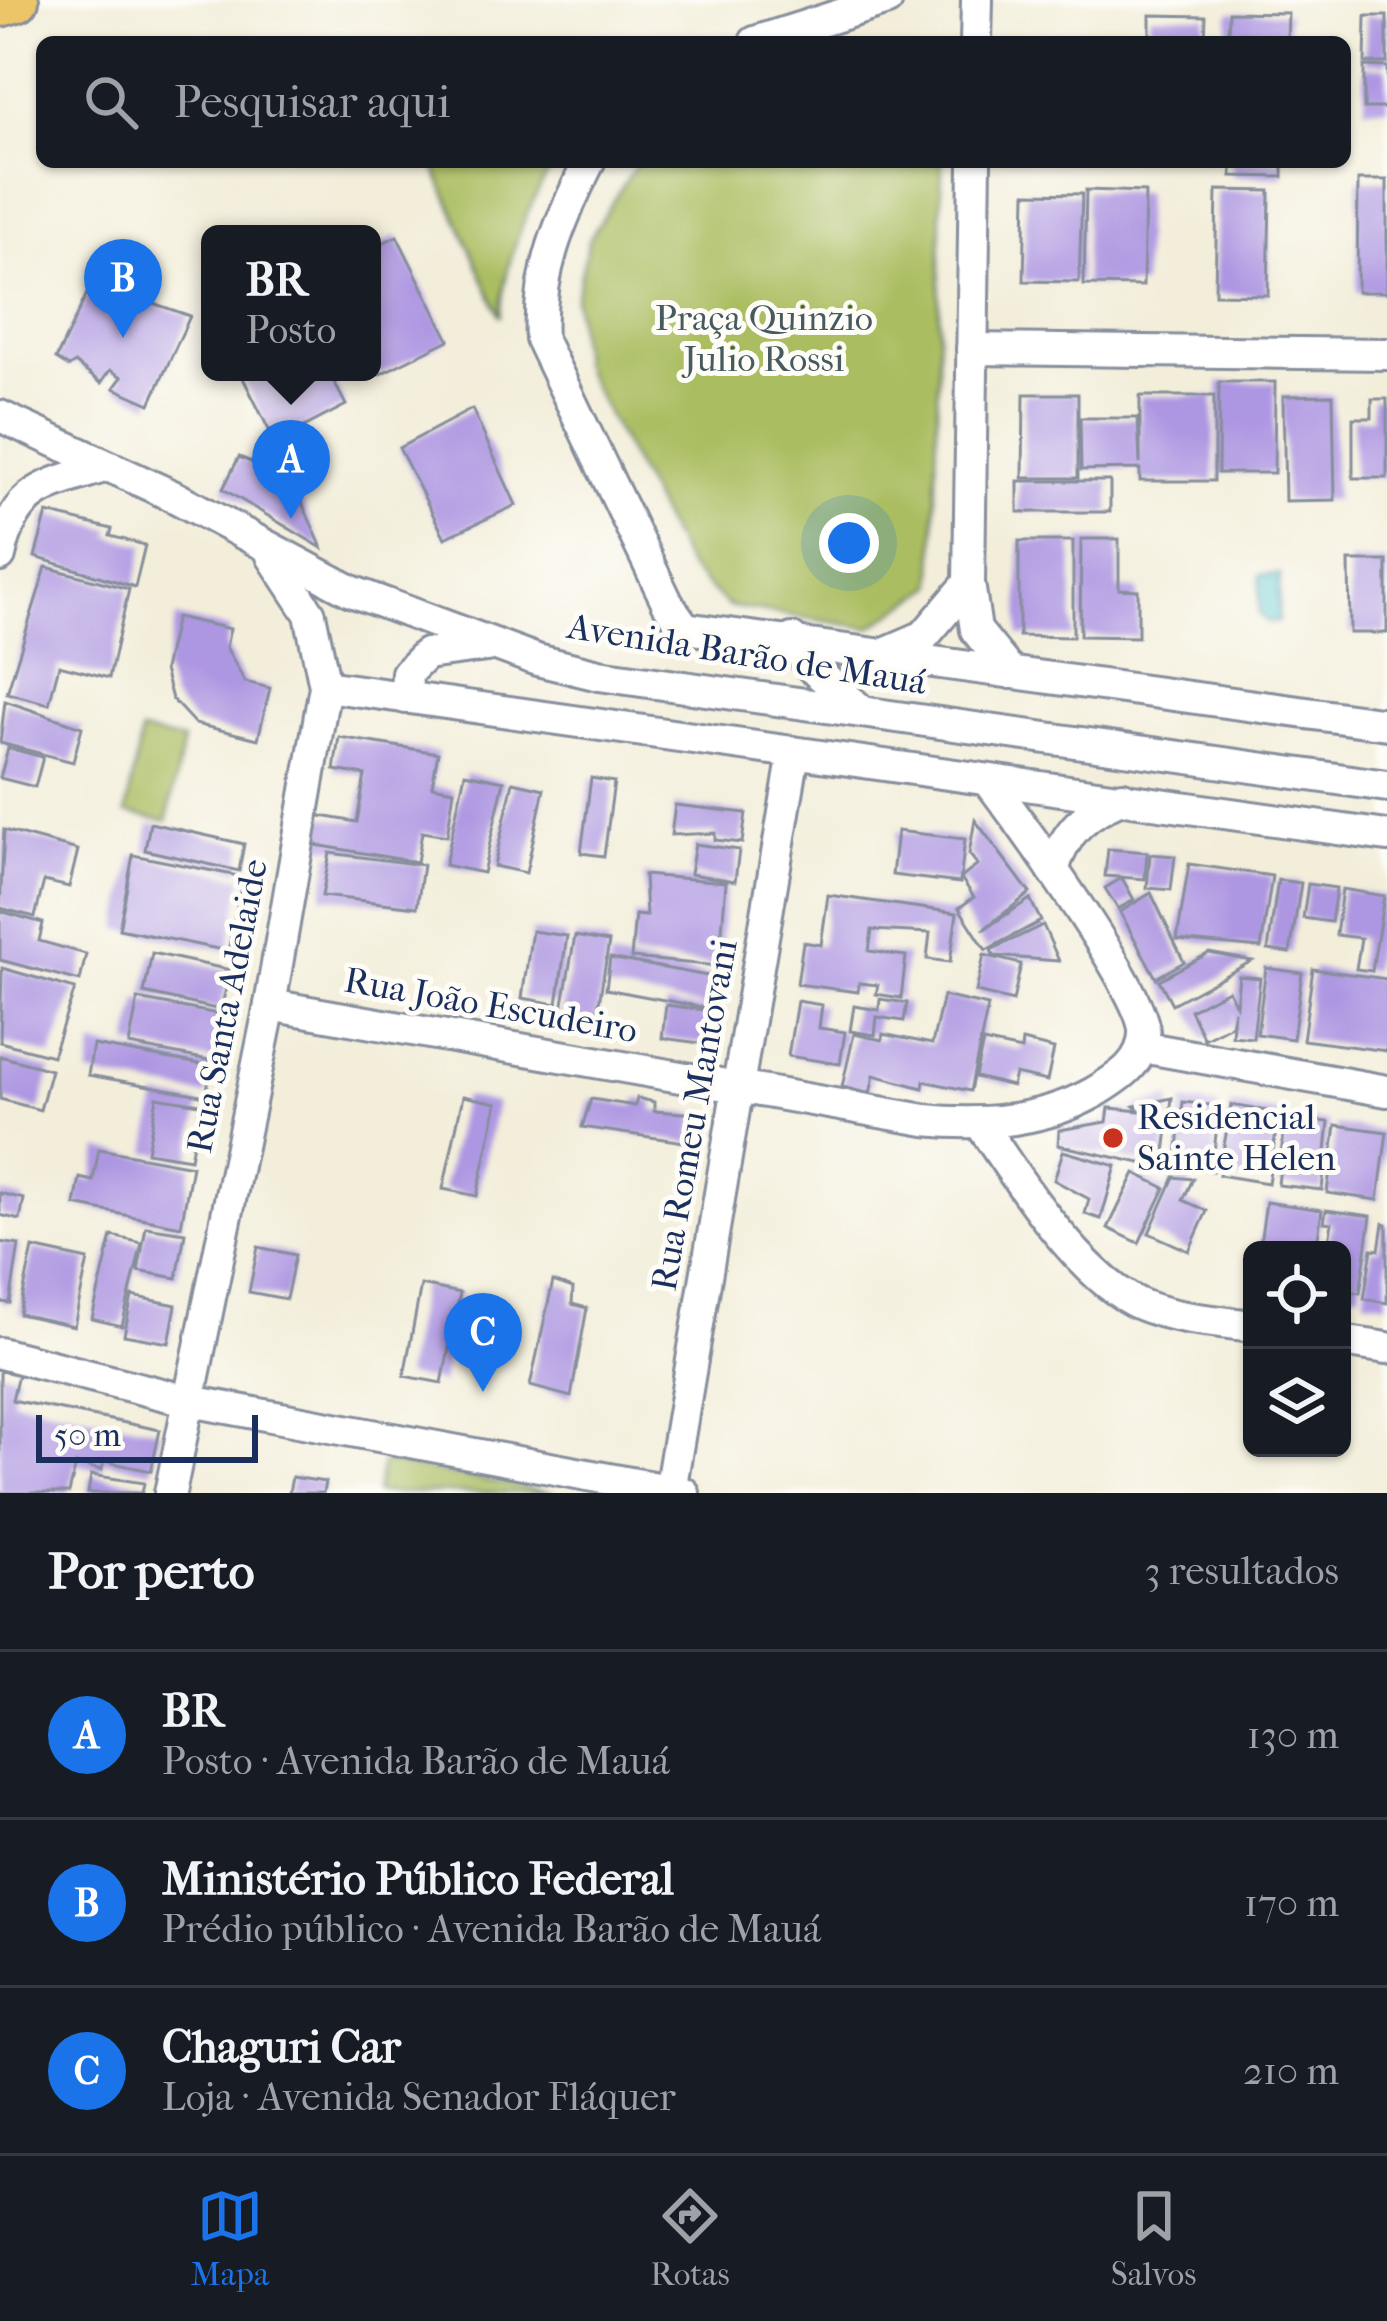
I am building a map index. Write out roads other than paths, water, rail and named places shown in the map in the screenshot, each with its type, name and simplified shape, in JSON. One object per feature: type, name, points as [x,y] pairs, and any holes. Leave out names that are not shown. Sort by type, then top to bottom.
[{"type":"highway","points":[[0,5],[17,0]]},
{"type":"street","points":[[774,36],[886,0]]},
{"type":"street","points":[[976,36],[977,0]]},
{"type":"street","name":"Avenida Barão de Mauá","points":[[586,168],[547,260],[539,305],[541,339],[682,626],[1387,724]]},
{"type":"street","points":[[975,168],[969,583],[976,631],[1011,673]]},
{"type":"street","points":[[972,349],[1387,354]]},
{"type":"street","points":[[972,387],[990,372],[1052,350]]},
{"type":"street","name":"Avenida Barão de Mauá","points":[[0,416],[351,591],[497,646],[599,675],[1387,786]]},
{"type":"street","points":[[0,556],[8,520],[22,500],[107,466]]},
{"type":"street","name":"Rua Santa Adelaide","points":[[170,1493],[185,1400],[270,1005],[325,686],[310,614],[264,546]]},
{"type":"street","points":[[881,653],[924,636],[969,583]]},
{"type":"street","points":[[792,639],[810,666],[863,712]]},
{"type":"street","points":[[406,698],[407,673],[426,654],[497,646]]},
{"type":"street","points":[[325,686],[1387,836]]},
{"type":"street","name":"Rua Romeu Mantovani","points":[[677,1492],[794,753]]},
{"type":"street","points":[[989,781],[1053,870],[1141,1014],[1142,1047],[1129,1068],[1086,1097],[1055,1110],[982,1126],[1007,1168],[1067,1239],[1127,1296],[1159,1310],[1243,1324]]},
{"type":"street","points":[[1053,870],[1062,844],[1082,818],[1123,797]]},
{"type":"street","name":"Rua João Escudeiro","points":[[270,1005],[738,1089],[982,1126]]},
{"type":"street","points":[[1142,1047],[1387,1091]]},
{"type":"street","points":[[1351,1342],[1387,1348]]},
{"type":"street","points":[[0,1353],[185,1400],[677,1492]]},
{"type":"water","points":[[1260,575],[1280,575],[1278,622],[1267,623],[1259,614]]},
{"type":"place","name":"Ministério Público Federal","points":[[123,338]]},
{"type":"place","name":"BR","points":[[291,519]]},
{"type":"place","name":"Residencial Sainte Helen","points":[[1113,1138]]},
{"type":"place","name":"Chaguri Car","points":[[483,1392]]},
{"type":"park label","name":"Praça Quinzio Julio Rossi","points":[[764,338]]}]
